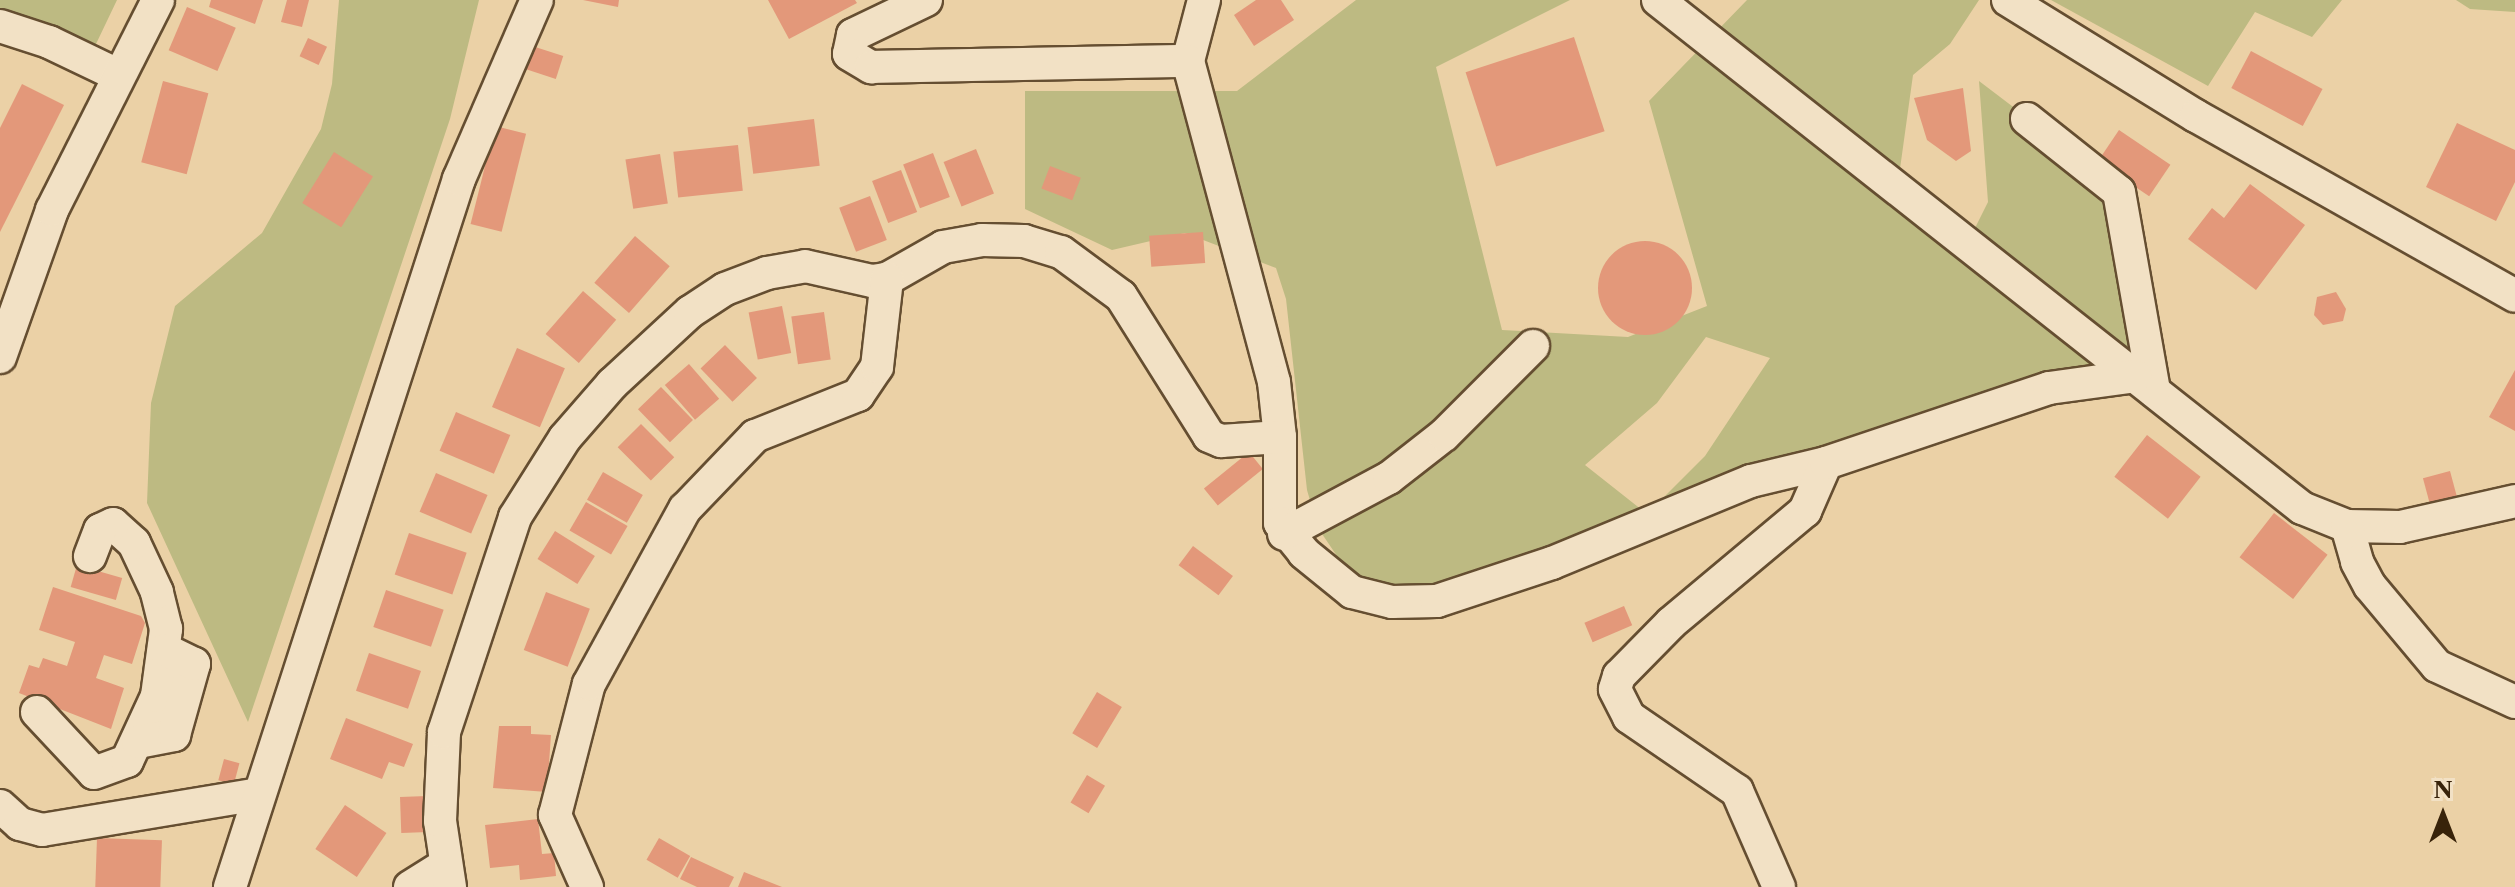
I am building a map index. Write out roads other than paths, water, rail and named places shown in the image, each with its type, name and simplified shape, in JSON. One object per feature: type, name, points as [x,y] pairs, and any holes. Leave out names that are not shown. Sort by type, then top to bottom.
[{"type":"street","points":[[0,357],[52,210],[158,0]]},
{"type":"street","points":[[230,887],[459,179],[537,0]]},
{"type":"street","points":[[926,0],[853,35],[849,54],[871,67],[1188,61]]},
{"type":"street","points":[[1204,0],[1188,61],[1274,382],[1280,437],[1278,501],[1284,534],[1352,592],[1382,601],[1437,601],[1552,563],[1751,481],[1826,463],[2049,388],[2145,383]]},
{"type":"street","points":[[1658,0],[2302,508],[2347,526],[2400,527],[2515,501]]},
{"type":"street","points":[[2008,0],[2196,116],[2515,296]]},
{"type":"street","points":[[0,26],[49,42],[118,75]]},
{"type":"street","points":[[2027,119],[2119,192],[2145,383]]},
{"type":"street","points":[[410,887],[447,877],[439,771],[448,718],[515,517],[565,438],[652,345],[725,289],[767,273],[805,266],[872,281],[887,279],[943,247],[982,240],[1024,241],[1061,252],[1121,296],[1209,436],[1221,441],[1280,437]]},
{"type":"street","points":[[587,887],[555,815],[595,672],[633,596],[695,499],[755,436],[858,395],[877,367],[887,279]]},
{"type":"street","points":[[1284,534],[1389,478],[1444,435],[1533,346]]},
{"type":"street","points":[[1779,887],[1737,791],[1629,717],[1615,689],[1631,658],[1805,511],[1826,463]]},
{"type":"street","points":[[37,712],[94,773],[127,761],[157,696],[166,629],[157,592],[134,543],[113,524],[100,530],[90,556]]},
{"type":"street","points":[[2347,526],[2357,562],[2370,586],[2437,666],[2515,702]]},
{"type":"street","points":[[115,765],[131,797],[129,816]]},
{"type":"street","points":[[0,806],[20,824],[42,830],[259,794]]}]
